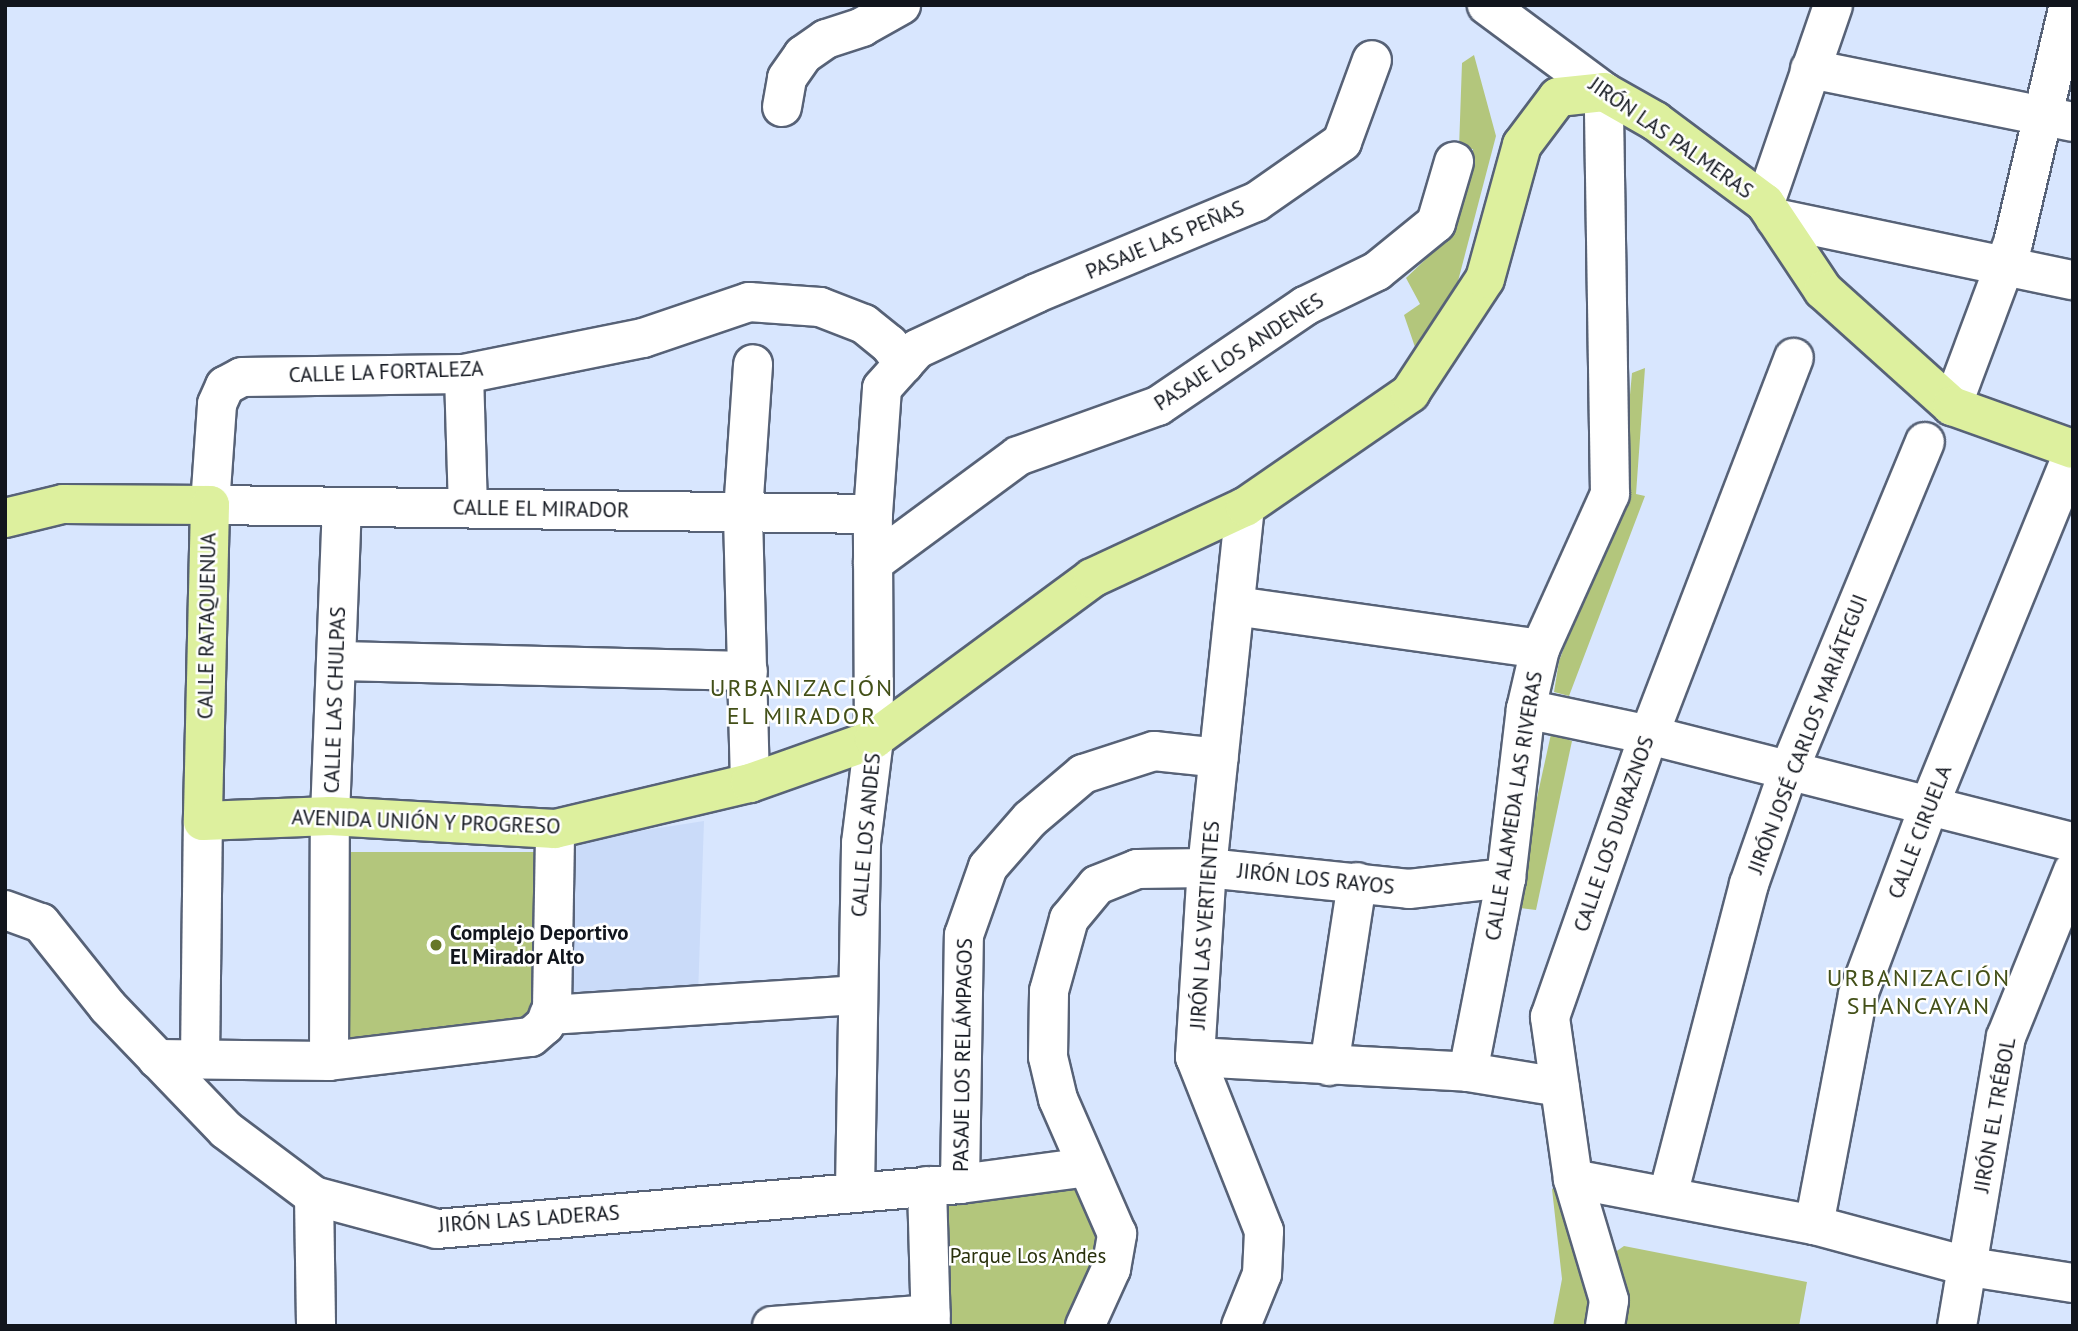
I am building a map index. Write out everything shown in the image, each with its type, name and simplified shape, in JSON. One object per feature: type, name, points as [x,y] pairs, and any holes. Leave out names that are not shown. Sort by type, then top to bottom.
[{"type":"main road","name":"JIRÓN LAS PALMERAS","points":[[1604,92],[1655,121],[1770,210],[1823,290],[1952,406],[2073,451]]},
{"type":"main road","name":"AVENIDA UNIÓN Y PROGRESO","points":[[203,821],[330,816],[555,829],[750,783],[874,739],[1092,578],[1245,507],[1410,393],[1485,279],[1522,145],[1558,97],[1604,92]]},
{"type":"main road","points":[[5,518],[62,504],[210,505]]},
{"type":"main road","name":"CALLE RATAQUENUA","points":[[203,821],[210,505]]},
{"type":"street","points":[[782,107],[787,78],[803,55],[826,38],[862,27],[901,5]]},
{"type":"street","name":"JIRÓN LAS PALMERAS","points":[[1487,5],[1604,92]]},
{"type":"street","points":[[1833,5],[1810,69],[1770,210],[2004,266],[2073,279]]},
{"type":"street","points":[[1952,406],[2056,118],[2069,5]]},
{"type":"street","name":"PASAJE LAS PEÑAS","points":[[904,363],[917,349],[1037,293],[1256,202],[1342,142],[1372,60]]},
{"type":"street","points":[[1810,69],[2056,118]]},
{"type":"street","name":"CALLE ALAMEDA LAS RIVERAS","points":[[1468,1072],[1506,878],[1526,709],[1540,649],[1610,494],[1604,92]]},
{"type":"street","name":"PASAJE LOS ANDENES","points":[[873,563],[1018,456],[1158,406],[1305,306],[1377,271],[1436,223],[1454,162]]},
{"type":"street","name":"CALLE LA FORTALEZA","points":[[213,432],[217,404],[225,386],[242,377],[464,374],[643,338],[748,302],[820,307],[864,324],[889,344],[904,363]]},
{"type":"street","name":"CALLE LOS DURAZNOS","points":[[1605,1326],[1609,1300],[1573,1179],[1550,1017],[1649,735],[1794,358]]},
{"type":"street","name":"CALLE LOS ANDES","points":[[855,1190],[856,995],[861,843],[874,739],[873,514],[882,388],[904,363]]},
{"type":"street","points":[[750,783],[743,512],[753,364]]},
{"type":"street","points":[[464,374],[468,508]]},
{"type":"street","name":"CALLE RATAQUENUA","points":[[210,505],[213,432]]},
{"type":"street","name":"JIRÓN JOSÉ CARLOS MARIÁTEGUI","points":[[1668,1195],[1749,884],[1789,770],[1925,442]]},
{"type":"street","name":"CALLE CIRUELA","points":[[1814,1225],[1858,995],[1929,806],[2073,451]]},
{"type":"street","name":"CALLE EL MIRADOR","points":[[210,505],[873,514]]},
{"type":"street","name":"CALLE LAS CHULPAS","points":[[329,1061],[330,816],[339,661],[342,507]]},
{"type":"street","name":"JIRÓN LAS VERTIENTES","points":[[1241,1326],[1262,1274],[1264,1231],[1195,1057],[1208,868],[1245,507]]},
{"type":"street","points":[[1236,606],[1540,649]]},
{"type":"street","points":[[339,661],[748,671]]},
{"type":"street","points":[[1526,709],[1649,735],[2073,842]]},
{"type":"street","name":"PASAJE LOS RELÁMPAGOS","points":[[931,1320],[964,934],[988,867],[1030,819],[1083,774],[1154,751],[1219,758]]},
{"type":"street","points":[[200,1059],[203,821]]},
{"type":"street","points":[[158,1059],[329,1061],[531,1037],[549,1015],[555,829]]},
{"type":"street","name":"JIRÓN LOS RAYOS","points":[[1085,1326],[1111,1269],[1117,1234],[1058,1099],[1048,1057],[1049,991],[1069,919],[1097,885],[1137,869],[1208,868],[1409,889],[1506,878]]},
{"type":"street","name":"JIRÓN EL TRÉBOL","points":[[1958,1326],[1970,1267],[2006,1037],[2073,871]]},
{"type":"street","points":[[1329,1066],[1357,882]]},
{"type":"street","name":"JIRÓN LAS LADERAS","points":[[5,910],[41,923],[158,1059],[226,1130],[314,1196],[437,1229],[855,1190],[943,1185],[1087,1167]]},
{"type":"street","points":[[549,1015],[856,995]]},
{"type":"street","points":[[1195,1057],[1468,1072],[1560,1087]]},
{"type":"street","points":[[1573,1179],[1814,1225],[1970,1267],[2073,1283]]},
{"type":"street","points":[[314,1196],[316,1326]]},
{"type":"street","points":[[772,1326],[931,1320]]},
{"type":"shaded area","points":[[704,821],[698,996],[570,1004],[567,847],[575,841]]},
{"type":"green space","points":[[1474,55],[1496,136],[1457,285],[1416,350],[1404,315],[1420,304],[1406,278],[1448,238],[1473,168],[1473,149],[1459,148],[1462,63]]},
{"type":"green space","points":[[1645,368],[1636,494],[1645,496],[1569,696],[1554,692],[1559,661],[1620,504],[1632,373]]},
{"type":"green space","points":[[1551,734],[1572,741],[1536,910],[1513,907]]},
{"type":"green space","points":[[343,852],[539,852],[532,1017],[343,1049]]},
{"type":"green space","name":"Parque Los Andes","points":[[1084,1177],[1104,1228],[1076,1326],[939,1326],[938,1198]]},
{"type":"green space","points":[[1563,1181],[1591,1284],[1586,1326],[1553,1326],[1562,1279],[1552,1189]]},
{"type":"green space","points":[[1624,1246],[1807,1282],[1799,1326],[1622,1326],[1611,1255]]},
{"type":"place","name":"Complejo Deportivo El Mirador Alto","points":[[436,945]]},
{"type":"district","name":"URBANIZACIÓN EL MIRADOR","points":[[802,702]]},
{"type":"district","name":"URBANIZACIÓN SHANCAYAN","points":[[1919,992]]}]
